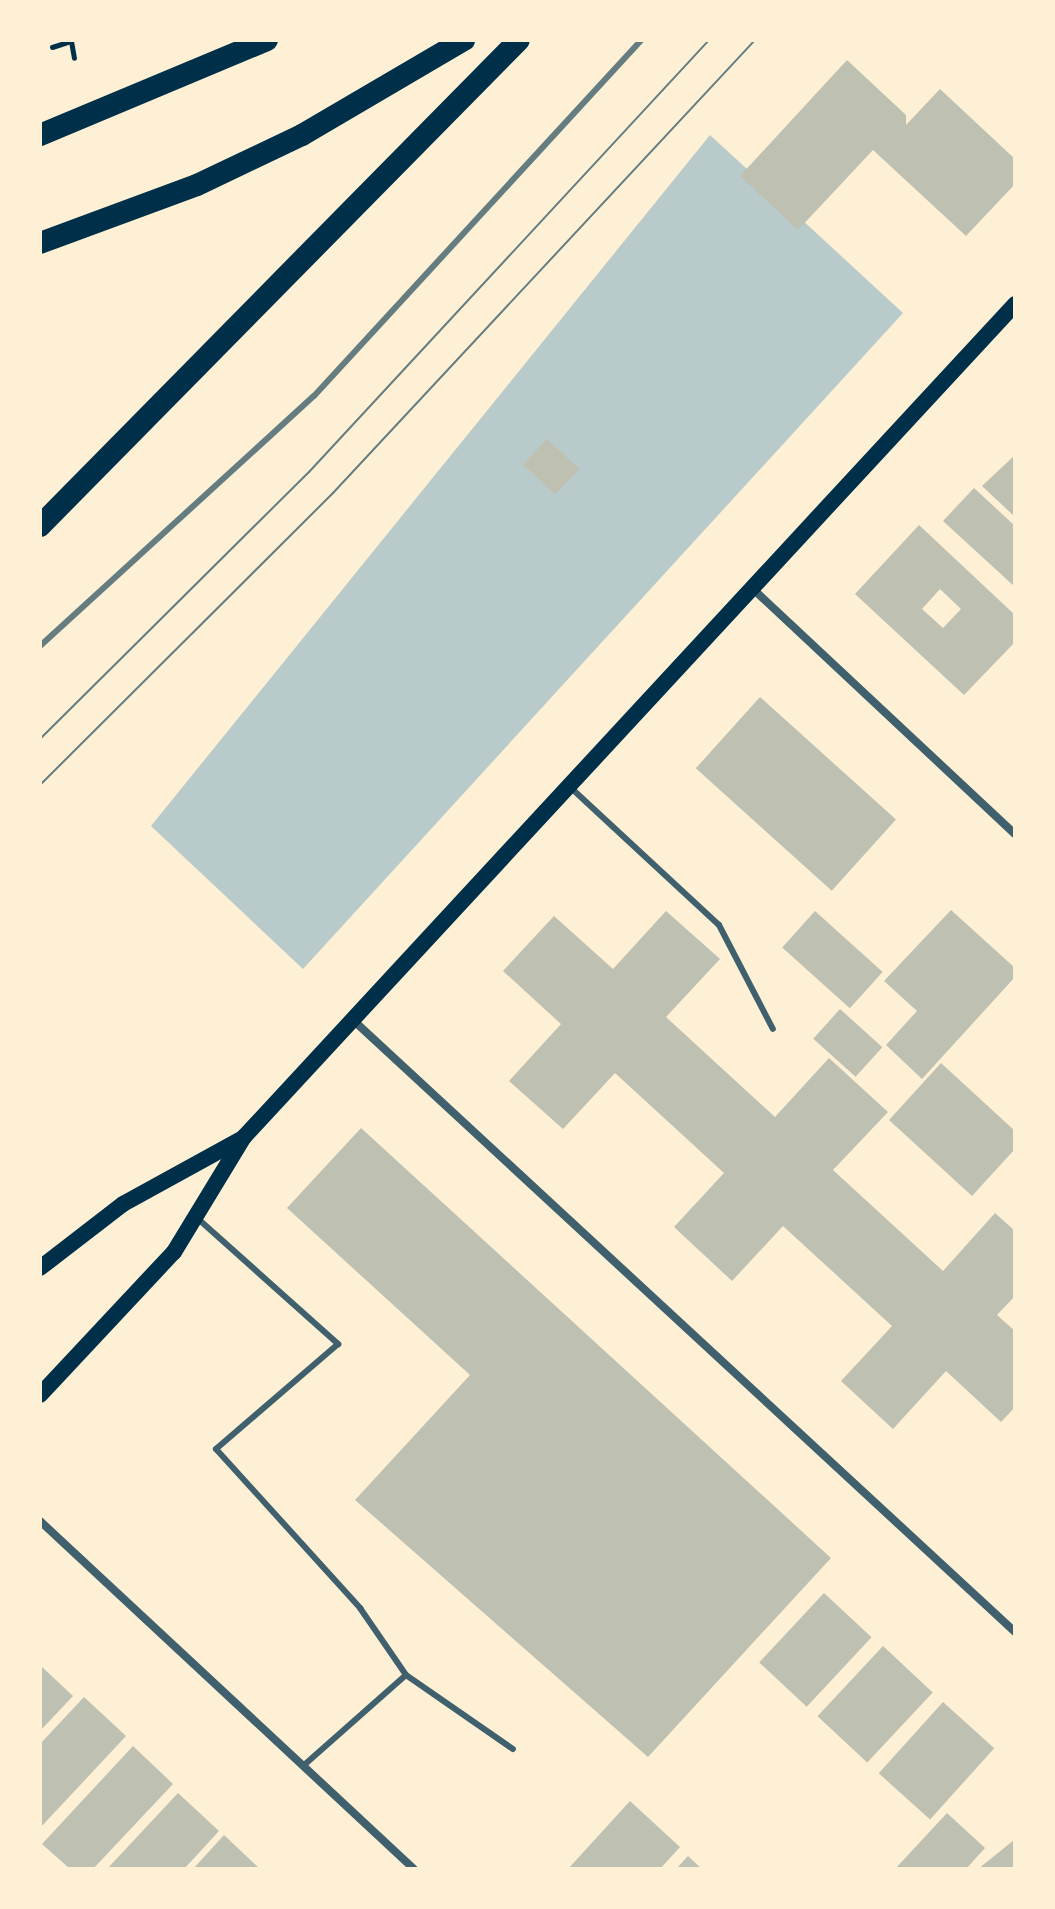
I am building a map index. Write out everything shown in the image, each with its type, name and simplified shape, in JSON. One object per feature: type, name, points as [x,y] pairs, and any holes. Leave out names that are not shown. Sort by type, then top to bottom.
[{"type":"highway","points":[[40,135],[267,40]]},
{"type":"highway","points":[[40,243],[197,185],[302,135],[464,40]]},
{"type":"highway","points":[[40,526],[519,40]]},
{"type":"main road","points":[[40,1395],[174,1252],[244,1137],[1015,304]]},
{"type":"main road","points":[[40,1268],[123,1204],[244,1137]]},
{"type":"street","points":[[752,588],[1015,834]]},
{"type":"street","points":[[353,1020],[1015,1632]]},
{"type":"street","points":[[40,1521],[414,1869]]},
{"type":"lane","points":[[569,786],[719,925],[773,1029]]},
{"type":"lane","points":[[196,1217],[338,1344],[216,1449],[360,1608],[406,1675],[513,1749]]},
{"type":"lane","points":[[303,1766],[406,1675]]},
{"type":"path","points":[[52,47],[72,40],[74,58]]},
{"type":"shaded area","points":[[710,135],[903,313],[303,969],[151,826]]},
{"type":"building","points":[[847,60],[906,115],[906,125],[940,89],[1015,159],[1015,184],[966,236],[873,150],[798,230],[740,176]]},
{"type":"building","points":[[547,439],[579,469],[555,495],[523,465]]},
{"type":"building","points":[[1015,455],[1015,517],[982,486]]},
{"type":"building","points":[[974,488],[1015,526],[1015,587],[943,521]]},
{"type":"building","points":[[919,525],[1015,615],[1015,642],[964,695],[855,594]],"holes":[[[940,589],[961,609],[943,628],[922,609]]]},
{"type":"building","points":[[760,697],[896,819],[832,891],[696,768]]},
{"type":"building","points":[[951,910],[1015,968],[1015,977],[922,1079],[886,1045],[917,1011],[884,981]]},
{"type":"building","points":[[666,911],[720,959],[666,1017],[775,1117],[829,1058],[888,1112],[833,1170],[943,1271],[995,1213],[1015,1231],[1015,1296],[997,1315],[1015,1331],[1015,1407],[1001,1422],[946,1371],[893,1429],[841,1381],[892,1326],[783,1226],[732,1281],[674,1227],[724,1173],[615,1073],[563,1129],[509,1081],[561,1024],[503,971],[554,916],[613,969]]},
{"type":"building","points":[[815,911],[883,972],[850,1008],[782,947]]},
{"type":"building","points":[[840,1009],[882,1047],[856,1077],[813,1039]]},
{"type":"building","points":[[941,1063],[1015,1131],[1015,1149],[972,1196],[889,1120]]},
{"type":"building","points":[[361,1128],[831,1558],[648,1757],[355,1500],[470,1375],[287,1208]]},
{"type":"building","points":[[824,1593],[872,1637],[807,1707],[759,1662]]},
{"type":"building","points":[[883,1646],[933,1692],[867,1763],[818,1716]]},
{"type":"building","points":[[40,1665],[73,1696],[40,1731]]},
{"type":"building","points":[[84,1697],[126,1736],[40,1828],[40,1744]]},
{"type":"building","points":[[943,1702],[994,1748],[930,1820],[879,1773]]},
{"type":"building","points":[[133,1746],[173,1784],[93,1869],[70,1869],[42,1844]]},
{"type":"building","points":[[178,1793],[219,1831],[184,1869],[107,1869]]},
{"type":"building","points":[[630,1801],[680,1847],[660,1869],[568,1869]]},
{"type":"building","points":[[947,1813],[985,1848],[966,1869],[895,1869]]},
{"type":"building","points":[[1015,1828],[1015,1869],[978,1869],[1014,1840]]},
{"type":"building","points":[[224,1835],[260,1869],[193,1869]]},
{"type":"building","points":[[688,1856],[702,1869],[676,1869]]},
{"type":"tram line","points":[[40,739],[309,472],[709,40]]},
{"type":"tram line","points":[[40,785],[333,493],[755,40]]},
{"type":"railway","points":[[40,646],[314,396],[641,40]]}]
